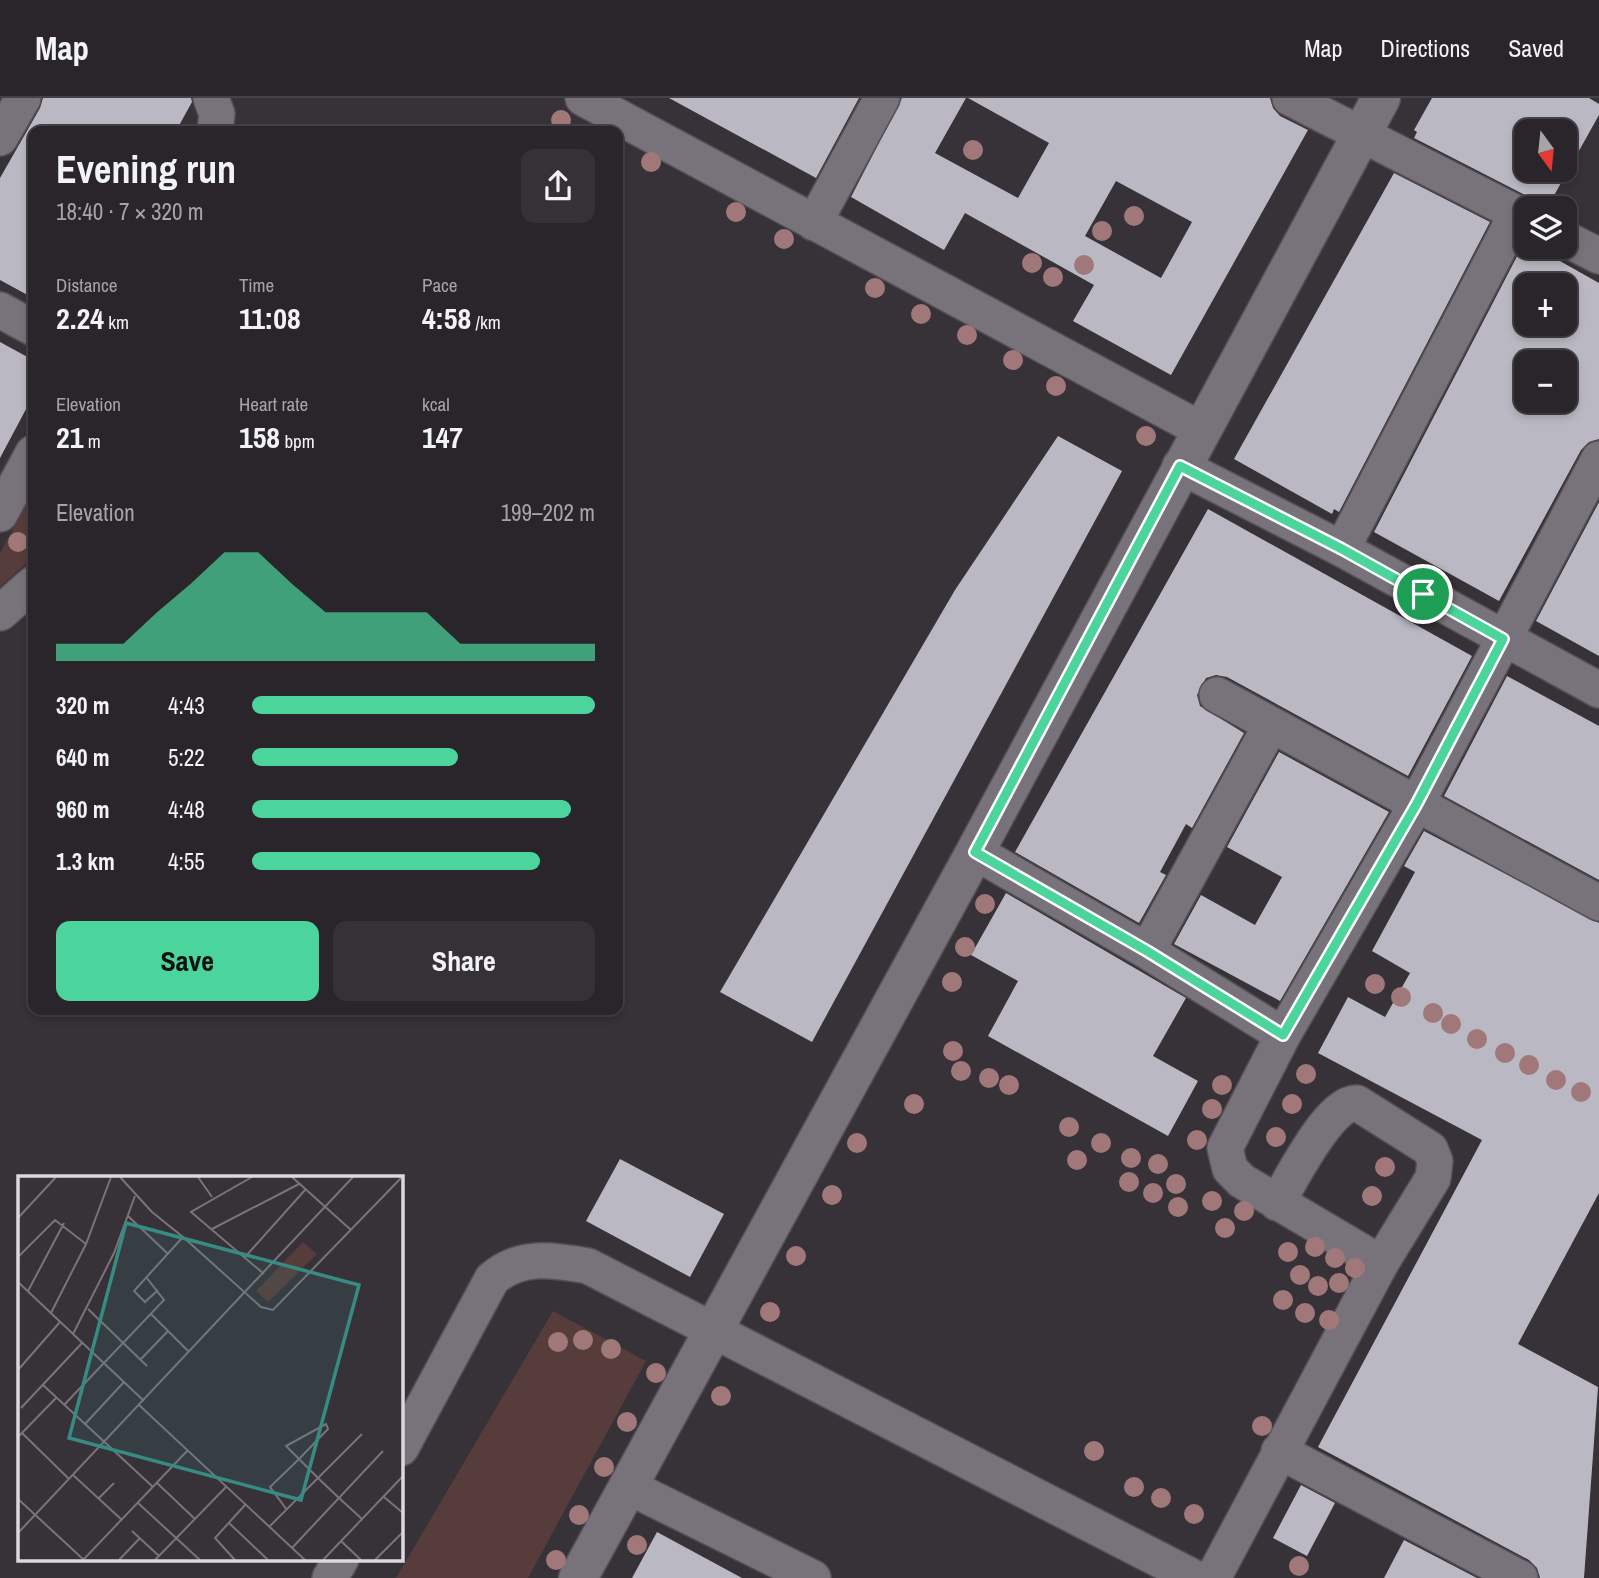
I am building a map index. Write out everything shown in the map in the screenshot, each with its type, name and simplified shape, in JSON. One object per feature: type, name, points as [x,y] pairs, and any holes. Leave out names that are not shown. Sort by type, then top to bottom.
[{"type":"street","points":[[0,138],[23,98]]},
{"type":"street","points":[[211,98],[217,114],[216,126]]},
{"type":"street","points":[[583,98],[1200,429]]},
{"type":"street","points":[[814,223],[881,98]]},
{"type":"street","points":[[1290,98],[1514,213]]},
{"type":"street","points":[[578,1578],[975,852],[1180,466],[1381,98]]},
{"type":"street","points":[[1342,549],[1514,229]]},
{"type":"street","points":[[1577,245],[1599,256]]},
{"type":"street","points":[[0,310],[28,325]]},
{"type":"street","points":[[1381,1263],[1236,1176],[1226,1158],[1226,1147],[1283,1035],[1416,805],[1599,459]]},
{"type":"street","points":[[0,514],[28,462]]},
{"type":"street","points":[[1180,466],[1342,549],[1599,690]]},
{"type":"street","points":[[0,613],[28,588]]},
{"type":"street","points":[[1217,695],[1599,903]]},
{"type":"street","points":[[1147,951],[1271,725]]},
{"type":"street","points":[[975,852],[1147,951],[1283,1035]]},
{"type":"street","points":[[1213,1578],[1381,1263],[1433,1178],[1435,1161],[1430,1149],[1357,1103],[1344,1104],[1330,1118],[1277,1203]]},
{"type":"street","points":[[402,1446],[492,1279],[505,1268],[524,1261],[555,1260],[589,1266],[1195,1578]]},
{"type":"street","points":[[1279,1451],[1520,1578]]},
{"type":"street","points":[[627,1486],[773,1569],[813,1578]]},
{"type":"street","points":[[330,1578],[340,1560]]},
{"type":"shaded area","points":[[28,501],[28,562],[0,587],[0,553]]},
{"type":"shaded area","points":[[553,1311],[646,1361],[528,1578],[396,1578]]},
{"type":"building","points":[[43,98],[191,98],[192,102],[179,126],[30,126]]},
{"type":"building","points":[[669,98],[859,98],[816,178]]},
{"type":"building","points":[[902,98],[966,98],[935,153],[1018,198],[1049,143],[968,98],[1270,98],[1273,108],[1280,116],[1308,130],[1171,375],[1073,321],[1094,285],[965,213],[944,250],[851,197]],"holes":[[[1116,181],[1192,222],[1161,278],[1085,236]]]},
{"type":"building","points":[[1432,98],[1589,98],[1599,104],[1599,115],[1577,154],[1577,119],[1514,119],[1514,182],[1562,182],[1554,196],[1527,196],[1414,138],[1417,132],[1414,130]]},
{"type":"building","points":[[28,129],[28,295],[0,280],[0,178]]},
{"type":"building","points":[[1394,173],[1490,222],[1339,512],[1334,509],[1332,514],[1234,459]]},
{"type":"building","points":[[1516,259],[1556,259],[1599,283],[1599,439],[1589,442],[1581,450],[1499,601],[1374,532]]},
{"type":"building","points":[[0,342],[28,357],[28,405],[0,458]]},
{"type":"building","points":[[1058,436],[1122,471],[812,1042],[720,992],[955,590]]},
{"type":"building","points":[[1599,502],[1599,656],[1536,621]]},
{"type":"building","points":[[1208,509],[1472,656],[1408,776],[1227,677],[1216,675],[1206,678],[1197,695],[1200,706],[1244,733],[1192,828],[1186,824],[1160,872],[1166,875],[1139,923],[1015,852]]},
{"type":"building","points":[[1507,676],[1599,726],[1599,880],[1444,796]]},
{"type":"building","points":[[1279,752],[1389,812],[1280,1001],[1174,944],[1201,895],[1255,925],[1282,877],[1227,847]]},
{"type":"building","points":[[1424,831],[1599,923],[1599,1193],[1518,1344],[1598,1387],[1584,1578],[1540,1578],[1537,1568],[1529,1560],[1318,1447],[1482,1140],[1318,1053],[1348,997],[1385,1017],[1410,973],[1372,951],[1415,872],[1404,866]]},
{"type":"building","points":[[1006,893],[1186,998],[1153,1056],[1198,1081],[1168,1136],[988,1036],[1018,981],[971,955]]},
{"type":"building","points":[[620,1159],[724,1214],[690,1277],[586,1221]]},
{"type":"building","points":[[1301,1485],[1335,1503],[1307,1556],[1273,1538]]},
{"type":"building","points":[[657,1532],[742,1578],[632,1578]]},
{"type":"building","points":[[1404,1540],[1477,1578],[1384,1578]]},
{"type":"route","points":[[1180,466],[1423,594],[1503,639],[1416,805],[1283,1035],[1147,951],[975,852],[1180,466]]}]
